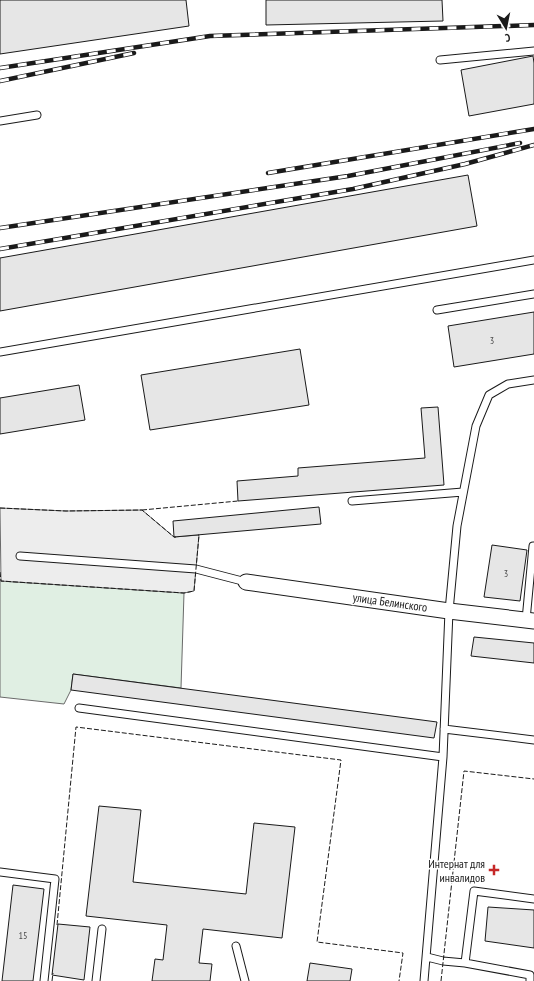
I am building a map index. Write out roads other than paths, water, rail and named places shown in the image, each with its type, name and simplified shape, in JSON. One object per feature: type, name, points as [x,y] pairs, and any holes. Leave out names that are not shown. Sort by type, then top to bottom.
[{"type":"street","name":"улица Белинского","points":[[246,582],[449,611],[530,620]]},
{"type":"lane","points":[[440,60],[534,51]]},
{"type":"lane","points":[[0,121],[37,115]]},
{"type":"lane","points":[[0,352],[534,260]]},
{"type":"lane","points":[[437,310],[534,294]]},
{"type":"lane","points":[[424,981],[443,757],[449,611],[457,526],[463,492],[476,426],[489,394],[508,384],[534,380]]},
{"type":"lane","points":[[352,502],[463,492]]},
{"type":"lane","points":[[530,620],[534,546]]},
{"type":"lane","points":[[20,556],[196,569],[246,582]]},
{"type":"lane","points":[[79,708],[443,757]]},
{"type":"lane","points":[[444,729],[534,740]]},
{"type":"lane","points":[[0,872],[55,879],[44,981]]},
{"type":"lane","points":[[465,963],[474,891],[534,899]]},
{"type":"lane","points":[[96,981],[102,929]]},
{"type":"lane","points":[[236,946],[245,981]]},
{"type":"lane","points":[[427,957],[530,975],[530,981]]},
{"type":"railway","points":[[0,68],[210,36],[534,25]]},
{"type":"railway","points":[[0,81],[134,53]]},
{"type":"railway","points":[[268,173],[534,129]]},
{"type":"railway","points":[[0,228],[348,176],[520,143]]},
{"type":"railway","points":[[0,249],[353,189],[465,164],[534,145]]},
{"type":"place","name":"Интернат для инвалидов","points":[[494,870]]}]
